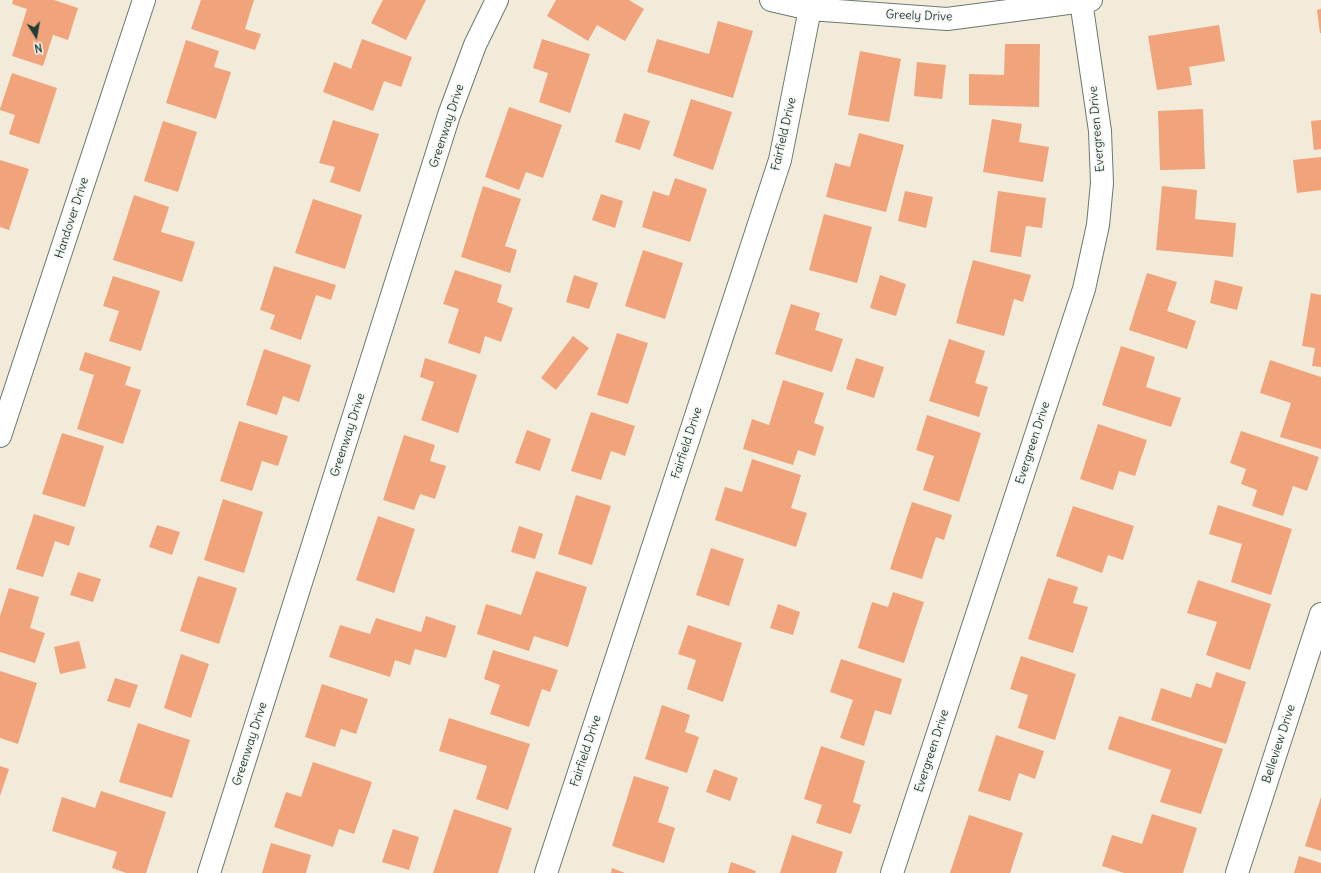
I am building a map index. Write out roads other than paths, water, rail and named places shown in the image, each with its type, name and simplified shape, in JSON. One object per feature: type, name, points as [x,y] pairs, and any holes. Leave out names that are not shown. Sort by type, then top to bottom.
[{"type":"street","name":"Handover Drive","points":[[0,436],[144,0]]},
{"type":"street","name":"Greenway Drive","points":[[209,873],[450,115],[474,45],[497,0]]},
{"type":"street","name":"Greely Drive","points":[[771,0],[810,9],[947,19],[1086,1]]},
{"type":"street","name":"Evergreen Drive","points":[[892,873],[1081,297],[1098,225],[1102,183],[1100,131],[1086,1]]},
{"type":"street","name":"Fairfield Drive","points":[[546,873],[780,160],[810,9]]},
{"type":"street","name":"Belleview Drive","points":[[1237,873],[1321,614]]}]
